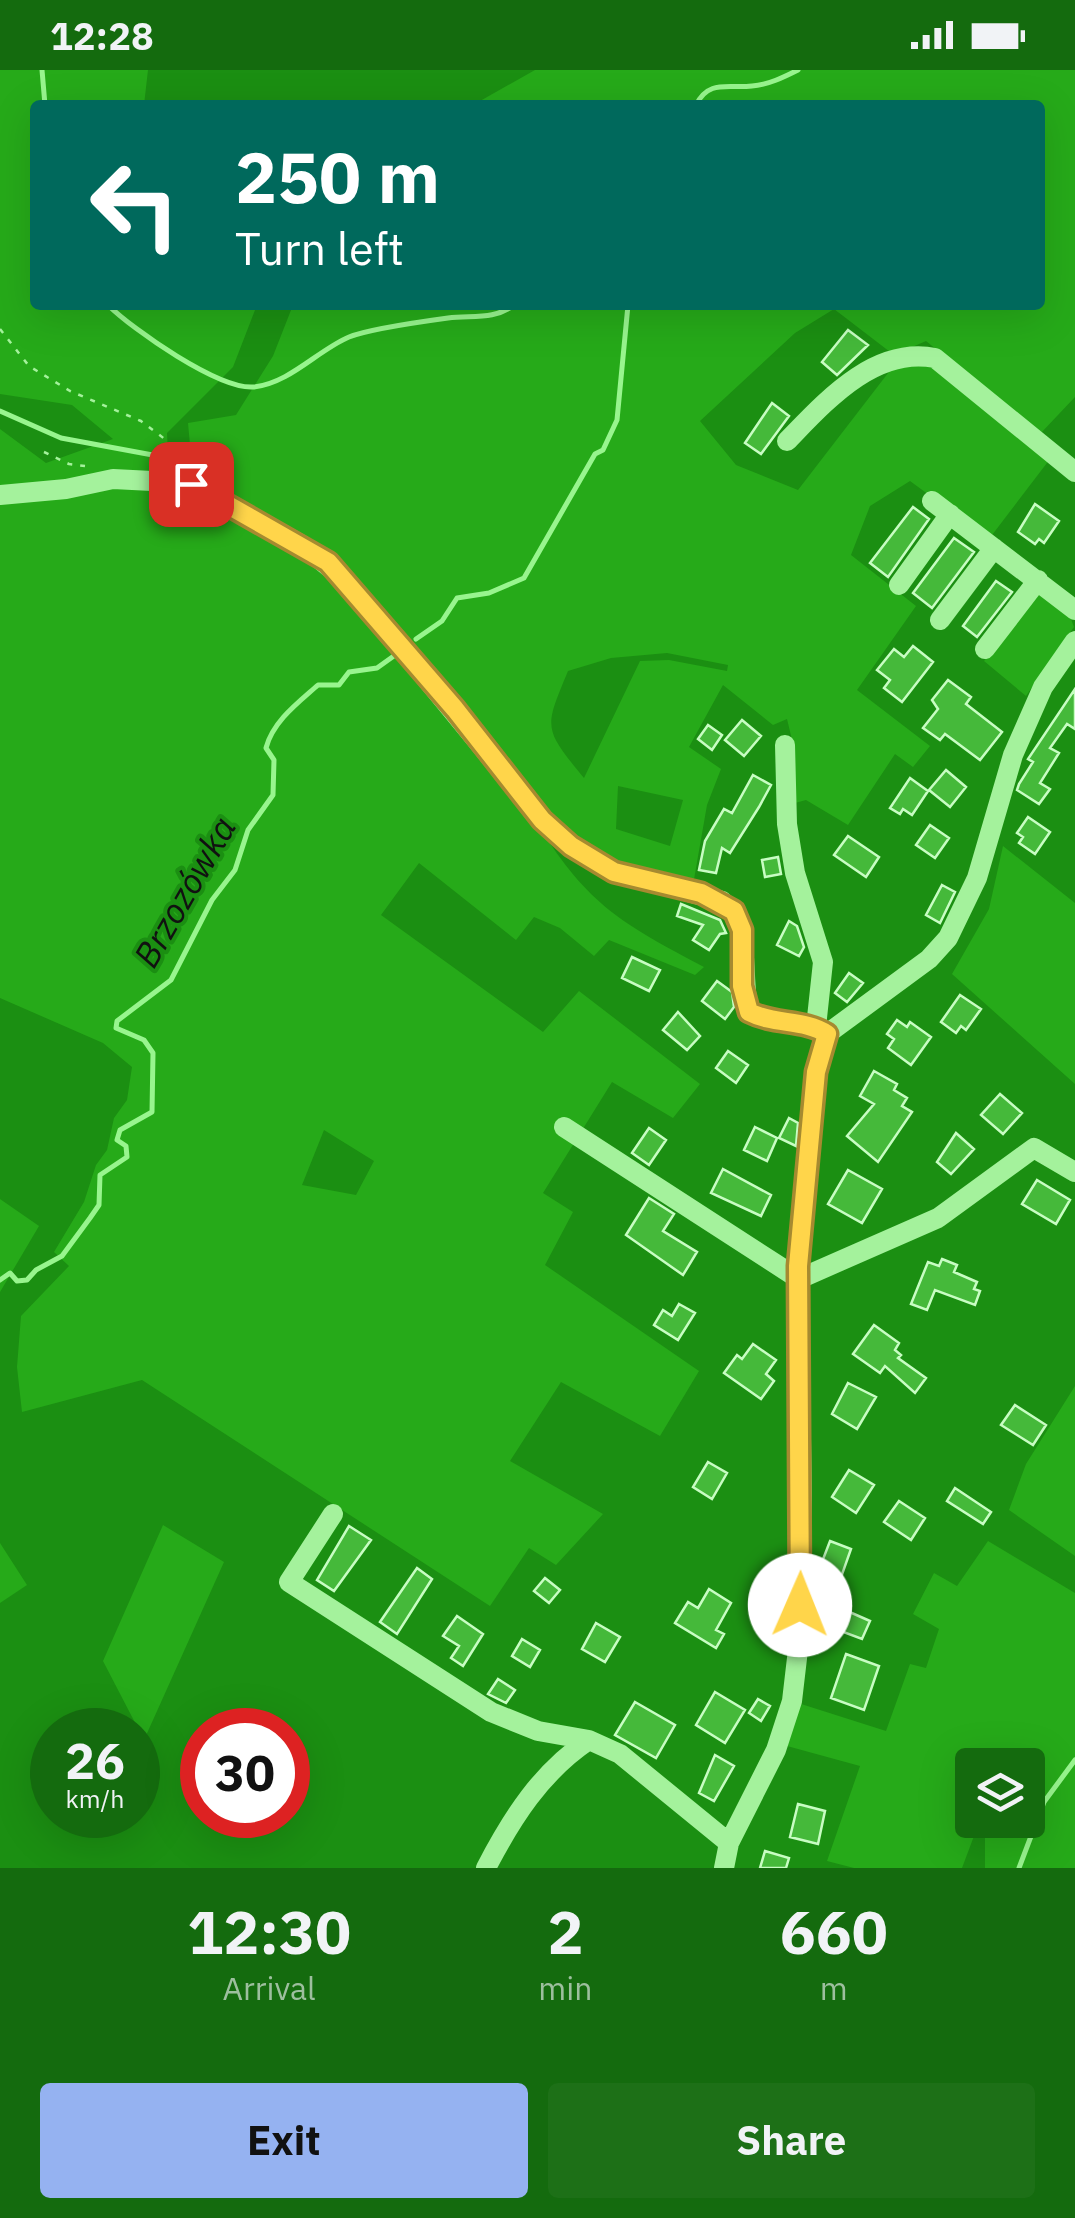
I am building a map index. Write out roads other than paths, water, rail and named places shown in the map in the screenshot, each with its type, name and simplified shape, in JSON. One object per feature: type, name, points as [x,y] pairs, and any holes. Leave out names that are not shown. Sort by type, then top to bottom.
[{"type":"street","points":[[787,441],[838,388],[908,356],[922,355],[935,358],[1075,472]]},
{"type":"street","points":[[0,495],[66,489],[112,478],[191,484],[328,562],[455,709],[542,820],[571,846],[614,872],[722,901],[734,911],[742,930],[742,986],[749,1012],[762,1019],[821,1030],[928,959],[955,927],[978,878],[1013,755],[1043,687],[1075,641]]},
{"type":"street","points":[[932,501],[1075,610]]},
{"type":"street","points":[[899,586],[950,514]]},
{"type":"street","points":[[940,620],[994,548]]},
{"type":"street","points":[[986,649],[1038,580]]},
{"type":"street","points":[[724,1868],[729,1843],[770,1765],[792,1701],[799,1641],[799,1279],[821,1030],[823,962],[796,873],[788,824],[785,745]]},
{"type":"street","points":[[564,1127],[799,1279]]},
{"type":"street","points":[[799,1279],[938,1218],[1034,1148],[1075,1172]]},
{"type":"street","points":[[333,1514],[289,1582],[491,1712],[538,1731],[589,1740],[620,1754],[729,1843]]},
{"type":"street","points":[[486,1868],[513,1816],[562,1758],[589,1740]]},
{"type":"waterway","points":[[42,70],[45,100]]},
{"type":"waterway","name":"Brzozówka","points":[[699,100],[713,88],[764,84],[798,70]]},
{"type":"waterway","points":[[114,310],[199,369],[254,387],[292,373],[358,334],[506,310]]},
{"type":"waterway","name":"Brzozówka","points":[[416,639],[442,621],[457,598],[489,593],[524,578],[595,454],[603,450],[617,420],[628,310]]},
{"type":"waterway","points":[[0,411],[61,438],[158,456],[183,475]]},
{"type":"waterway","name":"Brzozówka","points":[[0,1280],[10,1273],[17,1281],[27,1280],[36,1270],[62,1256],[99,1205],[100,1175],[127,1157],[126,1146],[117,1140],[120,1130],[152,1112],[153,1053],[144,1040],[116,1028],[117,1021],[171,980],[212,900],[235,870],[248,830],[273,795],[274,760],[266,748],[274,729],[318,685],[339,685],[349,672],[377,668],[398,653]]},
{"type":"waterway","points":[[1019,1868],[1044,1802],[1075,1760]]}]
